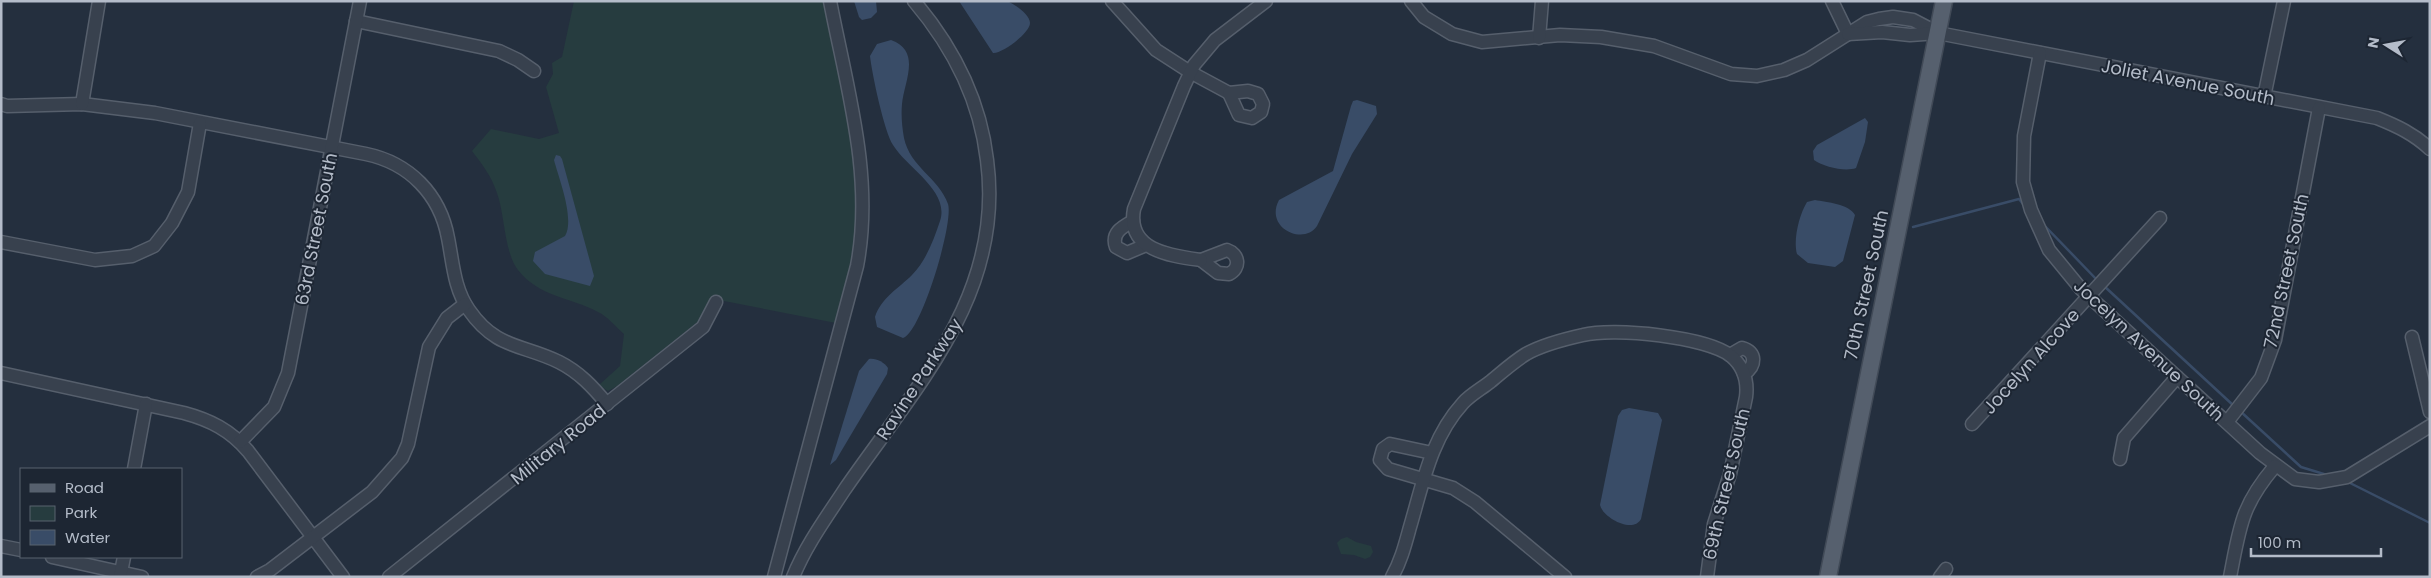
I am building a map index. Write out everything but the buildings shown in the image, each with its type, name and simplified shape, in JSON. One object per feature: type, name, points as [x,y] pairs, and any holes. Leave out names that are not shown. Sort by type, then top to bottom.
[{"type":"main road","name":"70th Street South","points":[[1828,577],[1944,1]]},
{"type":"street","points":[[82,104],[99,1]]},
{"type":"street","name":"63rd Street South","points":[[240,442],[274,408],[284,386],[292,356],[360,1]]},
{"type":"street","points":[[774,577],[857,266],[863,234],[863,174],[830,1]]},
{"type":"street","name":"Ravine Parkway","points":[[793,577],[812,537],[949,338],[970,296],[983,255],[990,187],[980,119],[966,82],[951,52],[933,24],[914,1]]},
{"type":"street","points":[[1112,1],[1147,41],[1165,56],[1229,93]]},
{"type":"street","points":[[1201,260],[1158,252],[1146,245],[1133,221],[1135,204],[1190,72],[1210,45],[1266,1]]},
{"type":"street","name":"Joliet Avenue South","points":[[1410,1],[1424,17],[1452,34],[1482,42],[1560,35],[1601,36],[1654,46],[1731,74],[1757,76],[1784,70],[1806,60],[1848,34],[1882,32],[1910,35],[1938,33],[2377,118],[2400,127],[2418,138],[2430,149]]},
{"type":"street","points":[[1539,38],[1542,1]]},
{"type":"street","points":[[1832,1],[1848,34]]},
{"type":"street","points":[[2264,97],[2284,1]]},
{"type":"street","points":[[356,21],[499,51],[518,60],[534,71]]},
{"type":"street","name":"Jocelyn Avenue South","points":[[2040,53],[2024,136],[2023,182],[2031,210],[2049,250],[2089,297],[2275,466],[2295,479],[2319,482],[2335,481],[2347,477],[2430,426]]},
{"type":"street","points":[[1,104],[7,106],[82,104],[155,113],[373,156],[392,162],[408,172],[427,190],[443,218],[454,276],[465,304],[482,325],[496,338],[508,345],[550,358],[568,367],[590,384],[607,404]]},
{"type":"street","name":"72nd Street South","points":[[2227,422],[2261,378],[2275,340],[2319,108]]},
{"type":"street","points":[[1,242],[95,260],[132,256],[154,246],[172,223],[188,192],[200,123]]},
{"type":"street","name":"Jocelyn Alcove","points":[[1972,424],[2160,218]]},
{"type":"street","points":[[1133,221],[1117,231],[1114,238],[1116,247],[1127,253],[1146,245]]},
{"type":"street","name":"Military Road","points":[[389,577],[703,327],[711,315],[716,302]]},
{"type":"street","points":[[257,577],[270,570],[372,492],[402,458],[408,444],[429,347],[448,318],[465,304]]},
{"type":"street","name":"69th Street South","points":[[1432,453],[1447,423],[1464,401],[1526,354],[1555,343],[1585,334],[1648,333],[1682,339],[1730,355],[1744,374],[1747,391],[1730,474],[1714,524],[1707,577]]},
{"type":"street","points":[[2412,337],[2430,412]]},
{"type":"street","points":[[1,373],[201,417],[221,427],[240,442],[343,577]]},
{"type":"street","points":[[2120,459],[2124,438],[2177,377]]},
{"type":"street","points":[[134,468],[146,404]]},
{"type":"street","points":[[1392,577],[1401,558],[1424,480],[1432,453],[1396,443],[1386,445],[1382,451],[1380,460],[1385,468],[1424,480],[1453,488],[1475,502],[1565,577]]},
{"type":"street","points":[[2230,577],[2241,519],[2258,486],[2275,466]]},
{"type":"street","points":[[1,546],[20,550]]},
{"type":"street","points":[[56,558],[120,574],[142,577]]},
{"type":"street","points":[[120,574],[124,558]]},
{"type":"green space","points":[[574,1],[825,1],[857,169],[855,251],[836,323],[724,301],[617,386],[608,391],[599,385],[620,366],[624,334],[601,314],[535,286],[518,270],[507,244],[500,202],[495,187],[472,151],[491,129],[539,139],[559,133],[546,87],[553,74],[552,63],[562,57]]},
{"type":"green space","points":[[1347,537],[1356,542],[1371,546],[1373,552],[1370,557],[1365,559],[1354,555],[1341,554],[1337,543]]},
{"type":"water","points":[[854,1],[876,1],[877,12],[871,18],[862,20],[859,17]]},
{"type":"water","points":[[959,1],[1009,2],[1028,17],[1029,27],[1015,42],[1003,50],[993,53]]},
{"type":"water","points":[[891,40],[900,45],[909,59],[908,77],[902,104],[903,134],[907,148],[918,165],[944,195],[948,204],[949,215],[941,253],[927,298],[910,332],[903,338],[877,327],[875,317],[881,304],[912,275],[921,263],[935,235],[940,221],[941,210],[939,200],[926,180],[899,154],[893,145],[882,115],[870,56],[877,44]]},
{"type":"water","points":[[1357,100],[1376,106],[1377,114],[1352,154],[1317,226],[1311,232],[1303,234],[1295,234],[1288,231],[1281,226],[1277,219],[1276,210],[1279,200],[1333,171],[1351,106],[1353,101]]},
{"type":"water","points":[[1865,118],[1868,122],[1865,142],[1856,168],[1835,168],[1814,160],[1813,151],[1817,145]]},
{"type":"water","points":[[556,155],[562,159],[594,276],[590,286],[545,274],[533,261],[535,252],[565,236],[568,229],[565,199],[554,160]]},
{"type":"water","points":[[1815,200],[1843,206],[1855,215],[1843,261],[1835,267],[1808,263],[1797,254],[1796,235],[1802,214],[1807,202]]},
{"type":"water","points":[[869,359],[877,360],[884,364],[888,368],[887,374],[836,460],[830,465],[859,371]]},
{"type":"water","points":[[1629,408],[1658,413],[1662,420],[1641,519],[1632,525],[1625,525],[1607,515],[1600,505],[1618,416],[1622,410]]},
{"type":"waterway","points":[[1913,227],[2019,199],[2023,204]]},
{"type":"waterway","points":[[2043,224],[2098,281]]},
{"type":"waterway","points":[[2104,286],[2234,406]]},
{"type":"waterway","points":[[2240,411],[2301,467],[2327,475]]},
{"type":"waterway","points":[[2348,482],[2430,523]]}]
